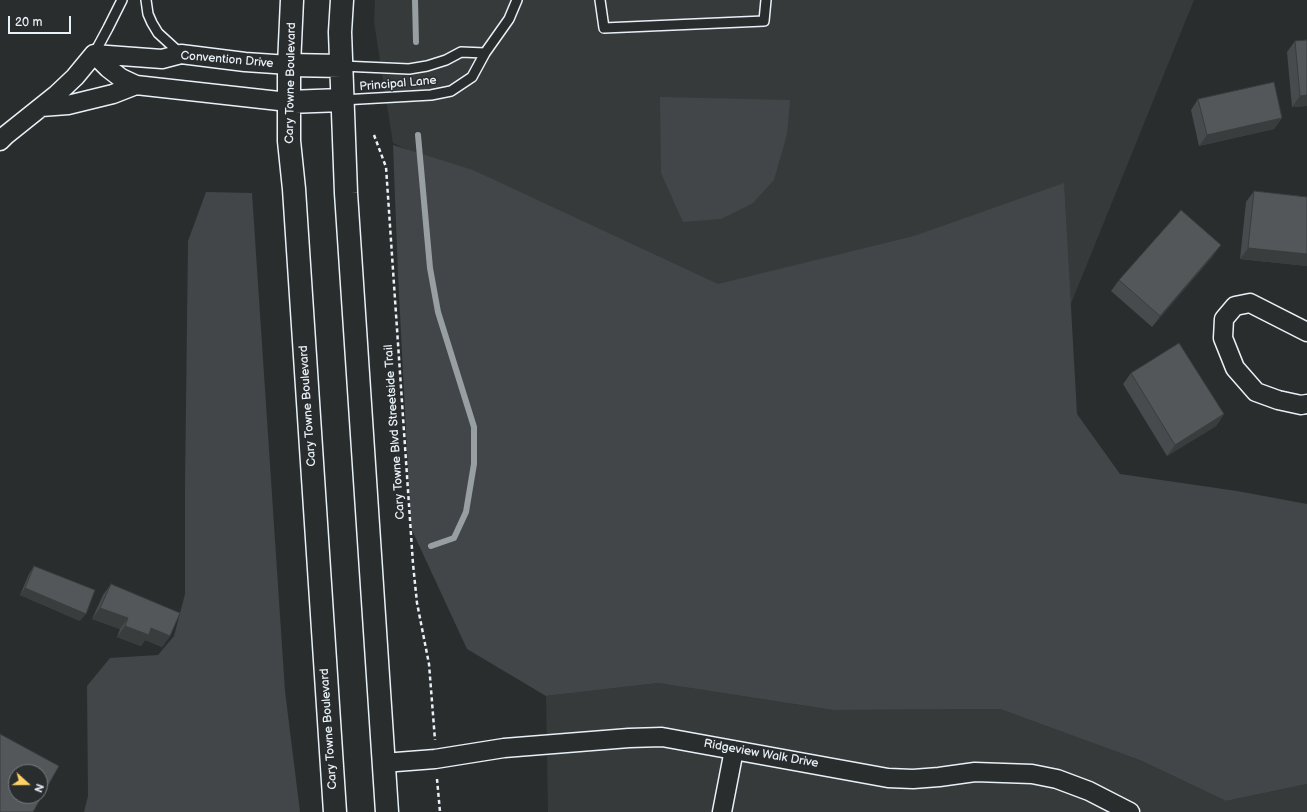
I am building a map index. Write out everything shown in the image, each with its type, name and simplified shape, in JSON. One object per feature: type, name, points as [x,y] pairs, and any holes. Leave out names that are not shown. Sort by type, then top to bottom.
[{"type":"main road","name":"Cary Towne Boulevard","points":[[292,0],[288,102],[289,141],[294,189],[335,812]]},
{"type":"main road","points":[[342,0],[340,32],[346,193],[387,812]]},
{"type":"main road","points":[[289,65],[342,66]]},
{"type":"main road","points":[[288,102],[342,100]]},
{"type":"street","name":"Convention Drive","points":[[94,54],[162,59],[181,54],[289,65]]},
{"type":"street","points":[[0,141],[56,95],[75,77],[94,54],[121,78],[136,85],[288,102]]},
{"type":"street","points":[[41,107],[68,105],[113,94],[136,85]]},
{"type":"street","points":[[1307,332],[1250,303],[1235,306],[1224,319],[1223,338],[1235,368],[1256,392],[1278,400],[1301,405],[1307,404]]},
{"type":"street","name":"Ridgeview Walk Drive","points":[[383,763],[435,759],[504,748],[629,738],[662,737],[888,778],[926,778],[975,772],[1032,774],[1057,779],[1089,791],[1130,812]]},
{"type":"street","points":[[722,812],[734,750]]},
{"type":"lane","points":[[94,54],[122,0]]},
{"type":"lane","points":[[146,0],[148,14],[158,33],[181,54]]},
{"type":"lane","name":"Principal Lane","points":[[342,100],[431,95],[451,91],[472,77],[485,53],[509,19],[517,0]]},
{"type":"lane","points":[[600,0],[604,28],[764,21],[766,0]]},
{"type":"lane","name":"Principal Lane","points":[[342,66],[409,69],[427,66],[446,60],[461,52],[485,53]]},
{"type":"path","name":"Cary Towne Blvd Streetside Trail","points":[[374,135],[386,167],[413,564],[417,603],[429,664],[434,730]]},
{"type":"path","points":[[439,800],[440,812]]},
{"type":"shaded area","points":[[375,0],[1194,0],[1019,432],[393,143],[374,22]]},
{"type":"shaded area","points":[[660,97],[790,100],[787,134],[774,180],[753,203],[721,219],[683,222],[661,173]]},
{"type":"shaded area","points":[[393,145],[473,170],[718,284],[914,236],[1064,183],[1077,414],[1120,474],[1237,491],[1307,504],[1307,784],[1226,801],[1142,761],[1000,709],[833,710],[658,683],[546,696],[467,649],[411,528]]},
{"type":"shaded area","points":[[206,192],[252,193],[285,691],[300,812],[84,812],[88,796],[87,686],[110,658],[158,655],[174,636],[185,594],[188,241]]},
{"type":"shaded area","points":[[658,683],[833,710],[1000,709],[1142,761],[1226,801],[1307,784],[1307,812],[548,812],[546,696]]},
{"type":"building","points":[[1307,40],[1307,95],[1300,96],[1295,41]]},
{"type":"building","points":[[1274,82],[1282,118],[1207,135],[1198,99]]},
{"type":"building","points":[[1254,191],[1307,197],[1307,254],[1248,248]]},
{"type":"building","points":[[1181,210],[1221,245],[1160,316],[1119,280]]},
{"type":"building","points":[[1179,343],[1224,414],[1175,445],[1131,373]]},
{"type":"building","points":[[34,566],[95,590],[86,614],[25,588]]},
{"type":"building","points":[[111,584],[180,613],[170,636],[151,628],[149,635],[125,626],[128,618],[100,608]]},
{"type":"building","points":[[0,734],[59,766],[48,785],[48,764],[8,764],[8,804],[38,804],[33,812],[0,812]]},
{"type":"waterway","points":[[415,0],[416,42]]},
{"type":"waterway","points":[[418,135],[430,268],[438,312],[474,427],[474,464],[466,512],[454,538],[431,546]]}]
